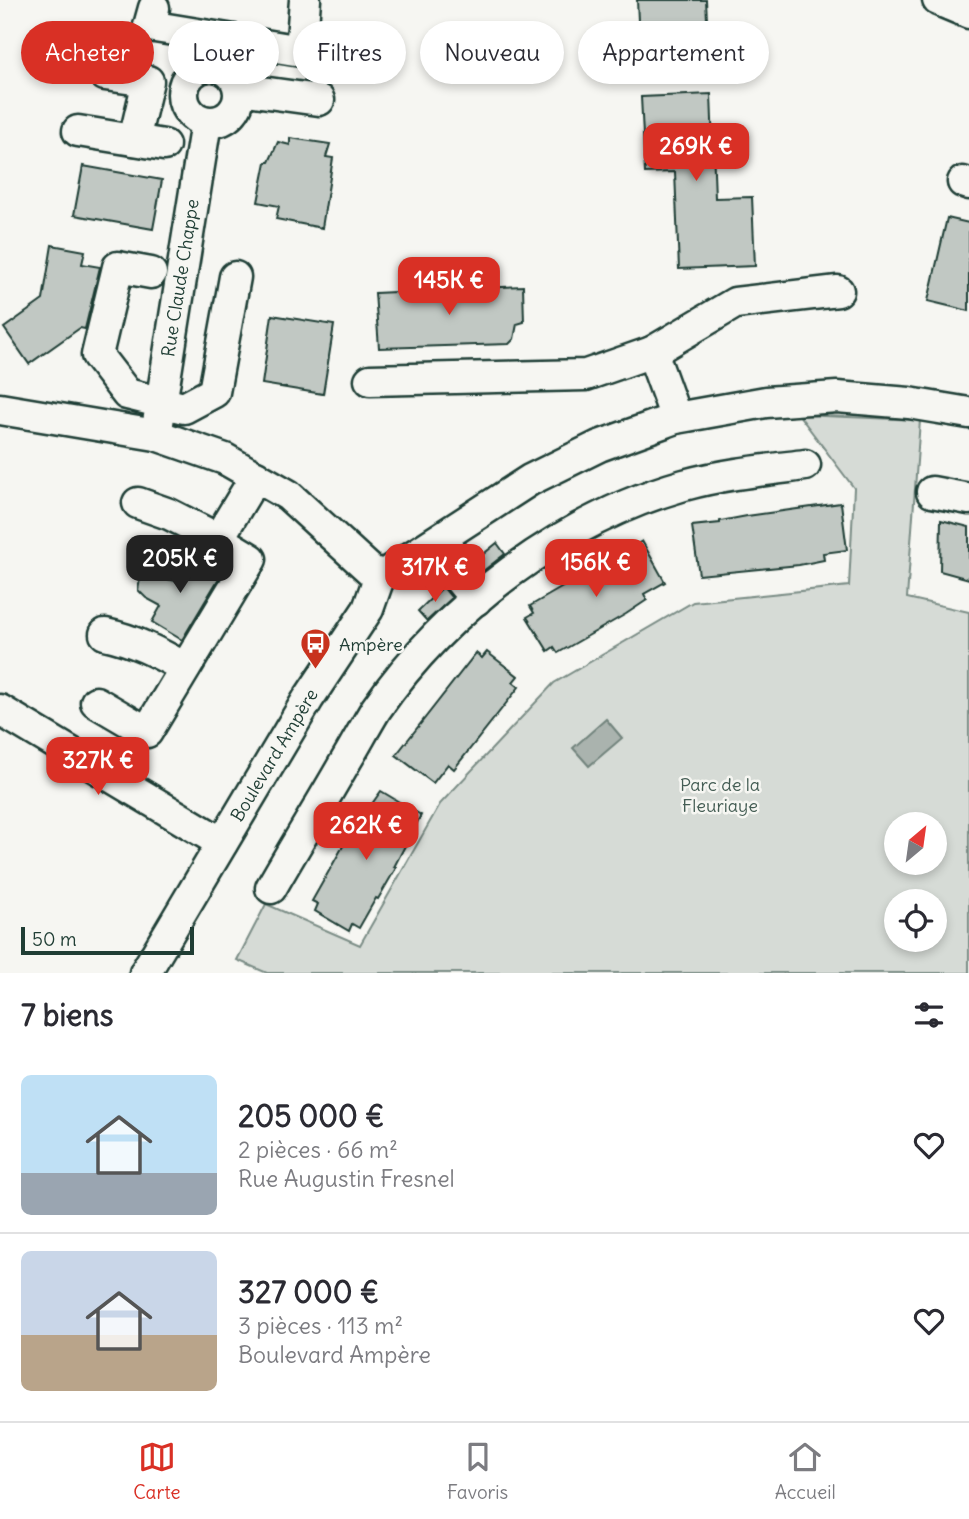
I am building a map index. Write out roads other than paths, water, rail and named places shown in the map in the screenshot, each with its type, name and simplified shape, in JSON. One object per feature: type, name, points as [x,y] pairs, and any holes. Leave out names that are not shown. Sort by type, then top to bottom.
[{"type":"street","points":[[279,51],[301,51],[305,0]]},
{"type":"street","points":[[938,0],[969,13]]},
{"type":"street","points":[[154,8],[149,26],[168,33]]},
{"type":"street","points":[[134,140],[147,84]]},
{"type":"street","name":"Rue Claude Chappe","points":[[156,435],[195,113],[182,98],[184,84]]},
{"type":"street","points":[[143,103],[224,119],[236,107],[240,89],[237,84]]},
{"type":"street","points":[[240,89],[318,100]]},
{"type":"street","points":[[78,131],[164,145]]},
{"type":"street","points":[[151,273],[118,267],[97,355],[127,394],[184,408],[214,392],[235,277]]},
{"type":"street","points":[[370,380],[586,375],[652,352],[735,303],[838,291]]},
{"type":"street","points":[[652,352],[676,418]]},
{"type":"street","points":[[0,409],[156,435],[196,447],[288,495],[379,578],[530,480],[599,446],[676,418],[766,402],[837,397],[909,403],[969,414]]},
{"type":"street","points":[[271,888],[376,709],[412,664],[476,600],[512,570],[576,530],[630,504],[685,485],[744,472],[805,465]]},
{"type":"street","points":[[218,539],[256,476]]},
{"type":"street","points":[[932,492],[969,499]]},
{"type":"street","points":[[96,702],[147,732],[251,559],[169,514],[138,503]]},
{"type":"street","points":[[431,545],[476,600]]},
{"type":"street","name":"Boulevard Ampère","points":[[145,973],[307,699],[368,608],[379,578]]},
{"type":"street","points":[[104,634],[148,647],[185,668]]},
{"type":"street","points":[[0,710],[222,843]]},
{"type":"place","name":"Ampère","points":[[316,671]]},
{"type":"park label","name":"Parc de la Fleuriaye","points":[[720,794]]}]
